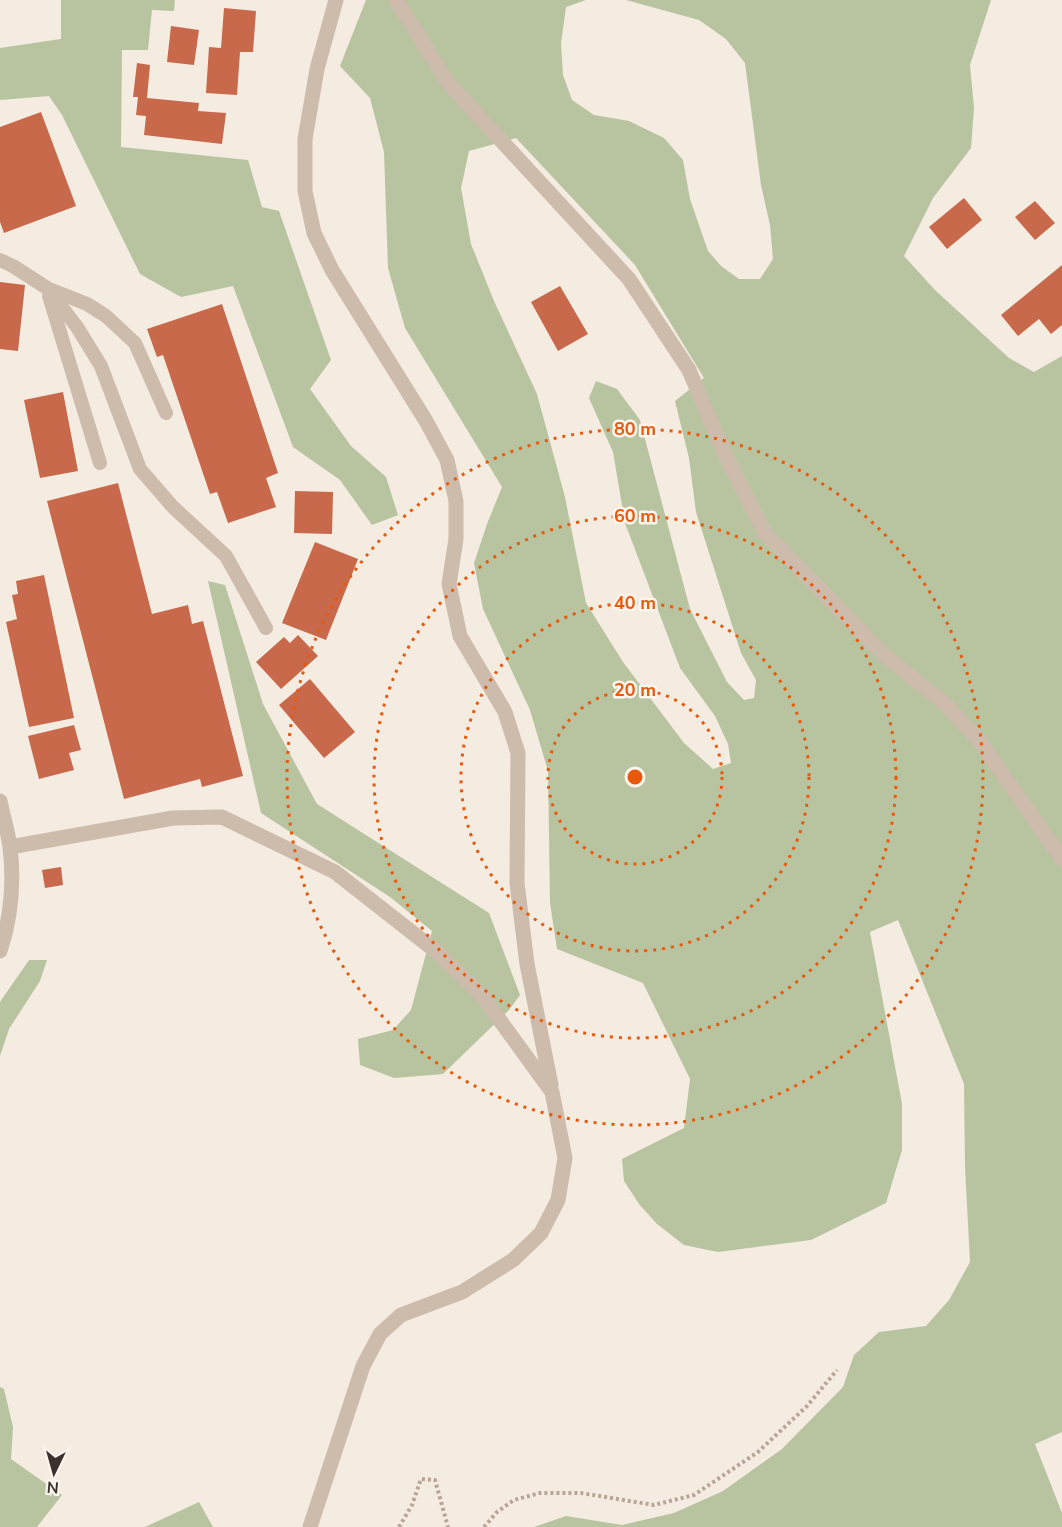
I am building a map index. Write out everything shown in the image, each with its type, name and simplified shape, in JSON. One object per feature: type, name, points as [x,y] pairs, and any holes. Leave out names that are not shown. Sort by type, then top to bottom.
[{"type":"street","points":[[310,1527],[363,1366],[380,1334],[400,1315],[462,1292],[513,1260],[541,1233],[558,1200],[564,1158],[527,964],[517,883],[518,753],[505,712],[460,636],[449,584],[456,539],[456,501],[447,459],[426,421],[332,270],[314,233],[305,191],[305,139],[317,69],[336,0]]},
{"type":"street","points":[[396,0],[449,84],[628,279],[689,370],[723,450],[765,533],[884,655],[944,702],[980,740],[1062,859]]},
{"type":"street","points":[[0,801],[10,847],[11,898],[7,931],[0,951]]},
{"type":"street","points":[[10,847],[173,818],[222,817],[335,872],[437,952],[483,997],[552,1092]]},
{"type":"lane","points":[[0,260],[47,288],[87,304],[106,316],[135,344],[165,413]]},
{"type":"lane","points":[[47,288],[100,464]]},
{"type":"lane","points":[[47,288],[77,327],[101,366],[140,469],[173,507],[226,556],[266,628]]},
{"type":"path","points":[[484,1527],[497,1512],[514,1500],[540,1493],[581,1493],[654,1505],[694,1495],[758,1452],[807,1406],[837,1370]]},
{"type":"path","points":[[399,1527],[412,1505],[421,1479],[435,1480],[448,1527]]},
{"type":"green space","points":[[61,0],[175,0],[174,11],[152,10],[148,50],[122,50],[121,147],[248,160],[262,207],[279,211],[331,360],[310,389],[351,446],[386,477],[398,515],[372,525],[340,480],[293,447],[233,286],[181,297],[140,274],[62,115],[49,96],[0,100],[0,48],[61,39]]},
{"type":"green space","points":[[366,0],[586,0],[566,7],[561,43],[563,75],[572,100],[594,115],[629,121],[664,138],[683,160],[690,199],[708,251],[721,266],[739,279],[760,279],[773,259],[770,225],[761,185],[745,63],[726,39],[699,20],[626,0],[991,0],[970,65],[974,108],[971,148],[933,198],[904,256],[935,290],[1009,358],[1034,372],[1062,356],[1062,1432],[1035,1444],[1062,1513],[1062,1527],[534,1527],[566,1516],[622,1525],[674,1513],[723,1491],[782,1449],[843,1387],[854,1355],[879,1332],[926,1326],[949,1300],[970,1262],[964,1084],[898,920],[870,932],[902,1104],[902,1150],[886,1203],[811,1240],[718,1252],[684,1245],[657,1224],[639,1204],[624,1181],[622,1159],[684,1128],[690,1079],[643,983],[557,949],[550,903],[548,771],[530,710],[483,609],[474,563],[502,487],[405,328],[388,268],[384,152],[370,98],[340,66]],"holes":[[[516,138],[635,265],[704,378],[675,401],[689,458],[696,512],[741,653],[756,680],[754,698],[744,700],[727,682],[690,609],[640,420],[617,389],[596,381],[589,398],[613,452],[625,523],[680,668],[715,716],[728,744],[731,763],[713,769],[684,743],[623,662],[586,603],[565,497],[537,394],[494,301],[471,244],[461,188],[469,151]]]},
{"type":"green space","points":[[208,581],[225,585],[263,704],[317,804],[489,913],[520,995],[509,1010],[443,1074],[394,1078],[360,1065],[358,1039],[393,1030],[411,1010],[432,931],[390,897],[261,813]]},
{"type":"green space","points":[[29,960],[47,960],[40,981],[9,1029],[0,1056],[0,1002]]},
{"type":"green space","points":[[0,1387],[4,1389],[13,1427],[11,1459],[62,1495],[37,1527],[0,1527]]},
{"type":"green space","points":[[199,1502],[213,1527],[145,1527]]},
{"type":"building","points":[[224,8],[256,11],[253,52],[240,52],[237,95],[206,93],[209,47],[221,48]]},
{"type":"building","points":[[171,26],[199,30],[194,65],[167,62]]},
{"type":"building","points":[[137,63],[150,65],[147,98],[199,103],[198,111],[226,113],[222,144],[144,135],[146,116],[136,115],[138,97],[133,97]]},
{"type":"building","points":[[41,112],[76,206],[4,233],[0,222],[0,127]]},
{"type":"building","points":[[964,198],[982,220],[947,249],[929,227]]},
{"type":"building","points":[[1035,201],[1055,223],[1035,240],[1015,217]]},
{"type":"building","points":[[1062,265],[1062,325],[1051,334],[1039,319],[1018,336],[1001,315]]},
{"type":"building","points":[[0,282],[25,285],[18,351],[0,349]]},
{"type":"building","points":[[560,286],[588,334],[558,351],[531,302]]},
{"type":"building","points":[[222,304],[278,473],[266,478],[276,507],[228,523],[217,492],[210,494],[163,355],[157,357],[147,329]]},
{"type":"building","points":[[63,392],[78,471],[40,478],[24,400]]},
{"type":"building","points":[[118,483],[152,614],[188,605],[192,624],[203,621],[243,776],[202,787],[200,779],[124,799],[47,501]]},
{"type":"building","points":[[295,491],[333,492],[332,534],[294,533]]},
{"type":"building","points":[[315,542],[358,559],[326,640],[282,623]]},
{"type":"building","points":[[44,575],[74,718],[29,727],[6,622],[17,619],[12,595],[18,594],[16,581]]},
{"type":"building","points":[[298,635],[318,656],[281,689],[256,662],[284,637],[290,643]]},
{"type":"building","points":[[310,679],[355,732],[324,758],[279,705]]},
{"type":"building","points":[[74,725],[81,750],[69,753],[74,770],[39,779],[28,736]]},
{"type":"building","points":[[61,867],[63,885],[45,888],[42,870]]}]
